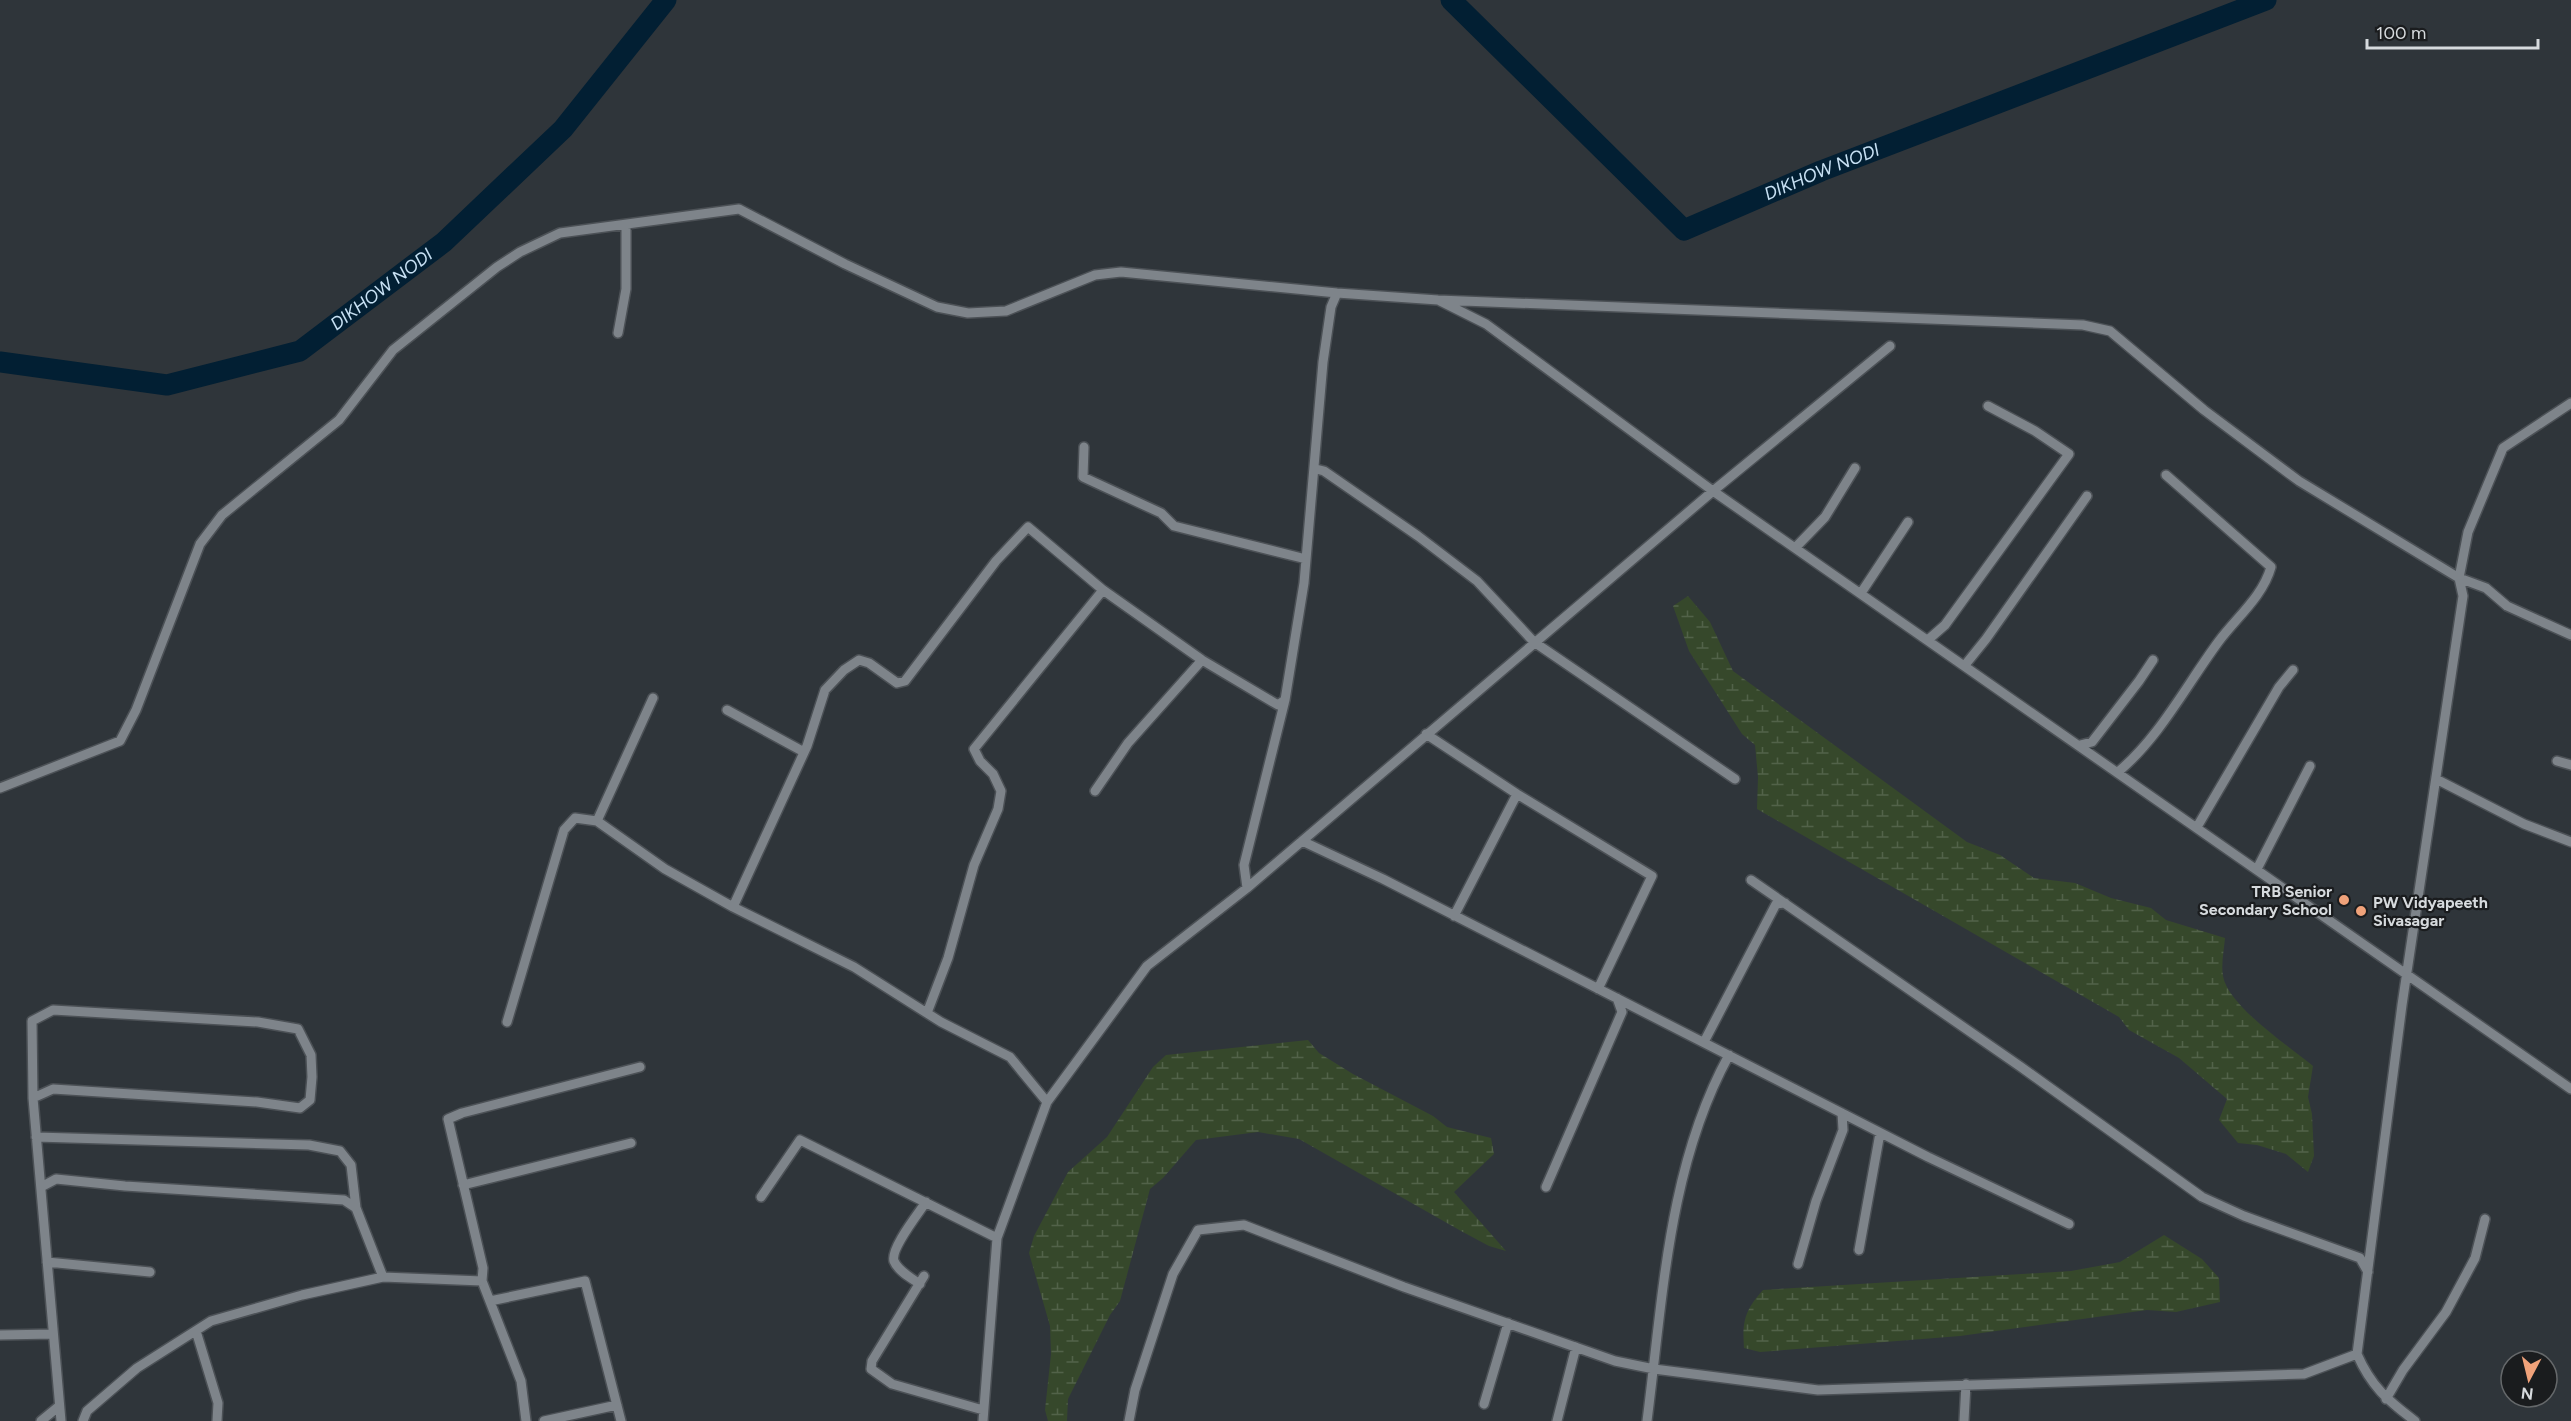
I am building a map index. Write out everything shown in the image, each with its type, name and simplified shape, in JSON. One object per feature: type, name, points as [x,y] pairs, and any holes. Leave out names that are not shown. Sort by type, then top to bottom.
[{"type":"street","points":[[0,788],[120,741],[136,710],[200,544],[222,516],[339,420],[393,350],[496,267],[560,232],[739,209],[845,264],[937,307],[968,313],[1006,311],[1095,275],[1121,272],[1438,300],[2082,325],[2110,331],[2204,410],[2299,481],[2459,578],[2486,588],[2507,606],[2571,635]]},
{"type":"street","points":[[618,333],[626,289],[626,225]]},
{"type":"street","points":[[1247,888],[1244,865],[1285,700],[1306,559],[1316,469],[1323,362],[1331,307],[1336,292]]},
{"type":"street","points":[[1438,300],[1486,324],[1713,491],[1929,639],[2571,1089]]},
{"type":"street","points":[[983,1421],[997,1238],[1047,1102],[1147,966],[1247,888],[1713,491],[1890,346]]},
{"type":"street","points":[[2415,1421],[2386,1399],[2367,1378],[2356,1354],[2407,975],[2463,596],[2459,578],[2468,532],[2503,448],[2571,403]]},
{"type":"street","points":[[1929,639],[1945,625],[2069,454],[2035,431],[1988,406]]},
{"type":"street","points":[[1084,447],[1083,477],[1161,513],[1174,526],[1306,559]]},
{"type":"street","points":[[1795,548],[1825,517],[1855,468]]},
{"type":"street","points":[[1316,469],[1324,471],[1418,536],[1477,581],[1534,642],[1735,779]]},
{"type":"street","points":[[2118,772],[2137,756],[2220,640],[2267,582],[2271,567],[2166,475]]},
{"type":"street","points":[[1965,665],[1986,639],[2087,496]]},
{"type":"street","points":[[1861,593],[1908,522]]},
{"type":"street","points":[[733,907],[804,752],[828,686],[859,660],[869,663],[897,683],[905,681],[996,561],[1028,527],[1103,590],[1202,660],[1278,705],[1285,700]]},
{"type":"street","points":[[927,1013],[948,958],[974,865],[998,809],[1000,791],[993,774],[980,761],[974,749],[1103,590]]},
{"type":"street","points":[[1095,791],[1128,743],[1202,660]]},
{"type":"street","points":[[2080,745],[2092,742],[2153,660]]},
{"type":"street","points":[[2197,827],[2279,687],[2293,670]]},
{"type":"street","points":[[597,821],[653,698]]},
{"type":"street","points":[[728,710],[804,752]]},
{"type":"street","points":[[1426,734],[1517,794],[1652,876],[1598,989]]},
{"type":"street","points":[[2557,761],[2571,765]]},
{"type":"street","points":[[2257,869],[2310,766]]},
{"type":"street","points":[[2436,779],[2524,824],[2571,842]]},
{"type":"street","points":[[1454,915],[1517,794]]},
{"type":"street","points":[[507,1022],[564,830],[575,818],[597,821],[665,869],[733,907],[854,967],[927,1013],[1010,1056],[1047,1102]]},
{"type":"street","points":[[1302,841],[1454,915],[1880,1133],[2069,1224]]},
{"type":"street","points":[[1751,880],[2021,1067],[2202,1197],[2244,1216],[2360,1258],[2368,1272]]},
{"type":"street","points":[[1704,1042],[1776,904],[1785,903]]},
{"type":"street","points":[[1546,1187],[1622,1012],[1617,998]]},
{"type":"street","points":[[33,1098],[53,1089],[257,1102],[300,1108],[310,1100],[311,1055],[298,1029],[258,1022],[53,1010],[32,1022],[33,1098],[61,1421]]},
{"type":"street","points":[[1647,1421],[1669,1251],[1683,1173],[1702,1112],[1729,1055]]},
{"type":"street","points":[[526,1421],[521,1381],[482,1281],[483,1268],[448,1119],[462,1113],[640,1067]]},
{"type":"street","points":[[1798,1264],[1816,1201],[1843,1130],[1842,1113]]},
{"type":"street","points":[[1859,1250],[1880,1133]]},
{"type":"street","points":[[36,1137],[309,1145],[340,1151],[351,1166],[356,1208],[383,1277]]},
{"type":"street","points":[[761,1197],[800,1140],[997,1238]]},
{"type":"street","points":[[463,1185],[631,1143]]},
{"type":"street","points":[[41,1187],[56,1179],[125,1186],[344,1200],[356,1208]]},
{"type":"street","points":[[926,1202],[895,1250],[894,1260],[899,1269],[922,1280],[872,1361],[871,1369],[892,1384],[983,1410]]},
{"type":"street","points":[[2386,1399],[2403,1370],[2446,1312],[2475,1258],[2485,1219]]},
{"type":"street","points":[[1129,1421],[1136,1390],[1173,1274],[1198,1230],[1244,1225],[1404,1287],[1614,1361],[1654,1370],[1818,1390],[2304,1374],[2356,1354]]},
{"type":"street","points":[[47,1262],[150,1272]]},
{"type":"street","points":[[83,1421],[87,1411],[137,1368],[211,1322],[302,1295],[383,1277],[482,1281]]},
{"type":"street","points":[[490,1301],[585,1281],[621,1421]]},
{"type":"street","points":[[1484,1404],[1508,1323]]},
{"type":"street","points":[[196,1331],[218,1403],[217,1421]]},
{"type":"street","points":[[0,1335],[52,1334]]},
{"type":"street","points":[[1557,1421],[1576,1347]]},
{"type":"street","points":[[1964,1421],[1966,1384]]},
{"type":"street","points":[[544,1421],[617,1405]]},
{"type":"street","points":[[41,1421],[58,1407]]},
{"type":"green space","points":[[1688,596],[1710,622],[1733,671],[1967,842],[2000,855],[2034,878],[2075,883],[2111,898],[2151,908],[2166,920],[2225,938],[2222,971],[2227,988],[2261,1025],[2313,1066],[2308,1097],[2312,1114],[2314,1156],[2308,1172],[2286,1154],[2257,1145],[2238,1143],[2219,1120],[2227,1099],[2179,1058],[2129,1030],[2119,1017],[1757,809],[1758,777],[1755,745],[1742,734],[1689,651],[1673,606]]},
{"type":"green space","points":[[1308,1040],[1319,1053],[1353,1074],[1433,1116],[1447,1127],[1491,1138],[1494,1154],[1454,1192],[1506,1251],[1489,1246],[1461,1231],[1299,1139],[1258,1132],[1196,1140],[1163,1178],[1150,1189],[1120,1301],[1110,1315],[1068,1399],[1067,1421],[1048,1421],[1045,1410],[1051,1354],[1050,1326],[1029,1253],[1034,1236],[1068,1172],[1107,1137],[1153,1067],[1166,1055]]},
{"type":"green space","points":[[2164,1235],[2202,1259],[2219,1278],[2220,1302],[2176,1312],[2147,1310],[1960,1336],[1760,1352],[1744,1348],[1746,1316],[1763,1290],[2071,1271],[2120,1262]]},
{"type":"waterway","name":"DIKHOW NODI","points":[[0,362],[167,385],[300,351],[444,242],[563,129],[666,0]]},
{"type":"waterway","name":"DIKHOW NODI","points":[[1451,0],[1684,230],[1821,171],[2266,0]]},
{"type":"place","name":"TRB Senior Secondary School","points":[[2344,900]]},
{"type":"place","name":"PW Vidyapeeth Sivasagar","points":[[2361,911]]}]
